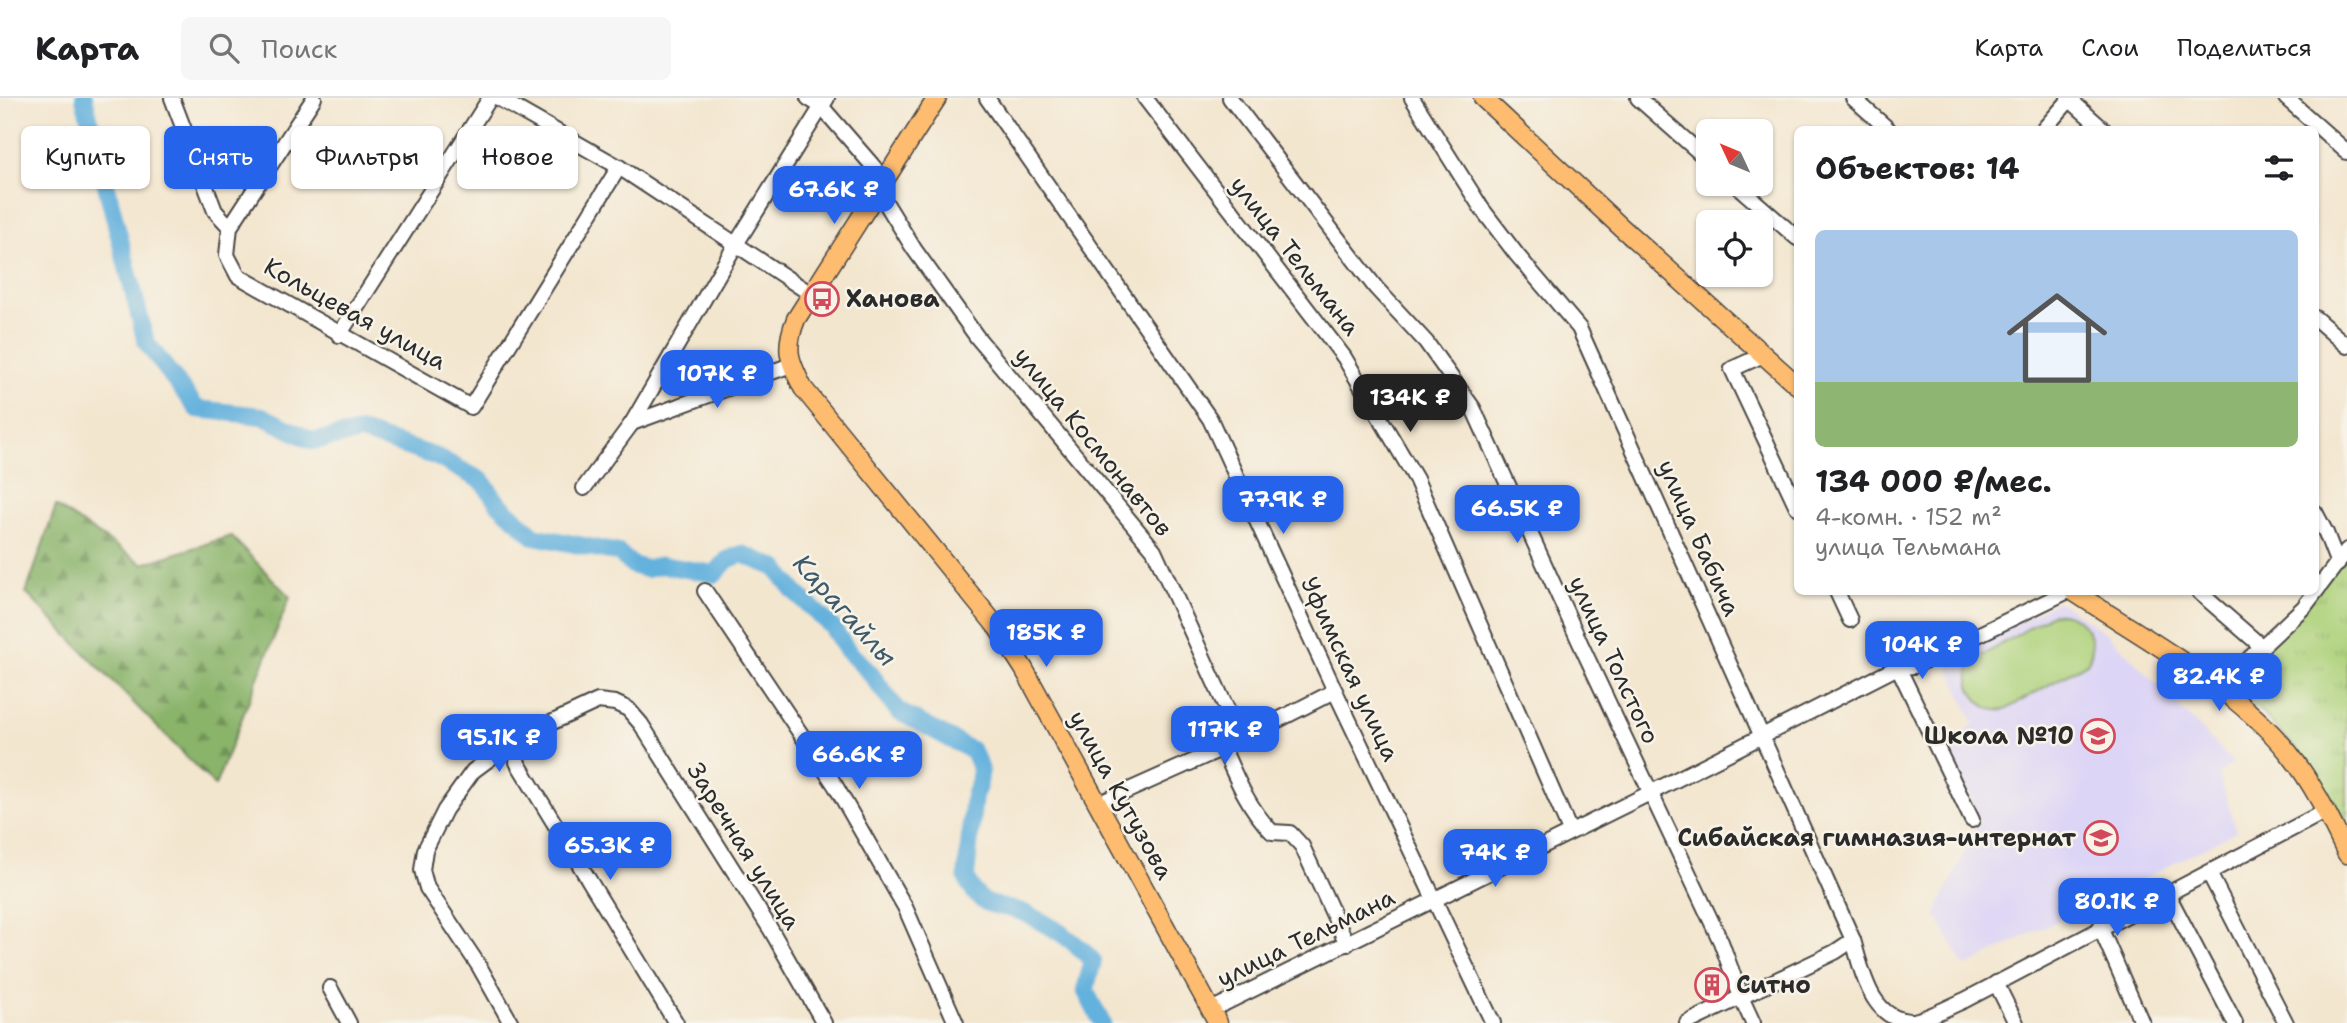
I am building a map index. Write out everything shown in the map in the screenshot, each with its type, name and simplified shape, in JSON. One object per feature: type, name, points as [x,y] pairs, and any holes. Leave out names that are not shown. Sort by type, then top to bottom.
[{"type":"main road","points":[[791,365],[788,354],[790,334],[796,319],[937,98]]},
{"type":"main road","points":[[1485,98],[1622,228],[1794,382]]},
{"type":"main road","name":"улица Кутузова","points":[[791,365],[803,388],[997,627],[1024,669],[1214,1016]]},
{"type":"main road","points":[[2079,595],[2219,687],[2262,724],[2287,752],[2326,811],[2347,854]]},
{"type":"street","points":[[172,98],[215,211],[230,227],[314,98]]},
{"type":"street","points":[[339,335],[490,98]]},
{"type":"street","points":[[498,98],[619,167],[811,295]]},
{"type":"street","name":"улица Космонавтов","points":[[808,98],[824,102],[882,187],[914,249],[977,337],[1154,550],[1241,740]]},
{"type":"street","name":"Уфимская улица","points":[[988,98],[1210,419],[1433,901],[1493,1023]]},
{"type":"street","name":"улица Тельмана","points":[[1145,98],[1344,357],[1394,441],[1416,479],[1570,831]]},
{"type":"street","name":"улица Толстого","points":[[1230,98],[1376,288],[1426,342],[1473,408],[1721,943],[1753,1023]]},
{"type":"street","name":"улица Бабича","points":[[1412,98],[1482,209],[1578,328],[1853,940],[1867,989],[1879,1010],[1896,1022]]},
{"type":"street","points":[[1638,98],[1696,149]]},
{"type":"street","points":[[1853,98],[1884,126]]},
{"type":"street","points":[[2046,126],[2070,98],[2101,126]]},
{"type":"street","points":[[2286,98],[2318,126]]},
{"type":"street","points":[[584,488],[632,423],[736,244],[824,102]]},
{"type":"street","points":[[2319,127],[2347,152]]},
{"type":"street","name":"Кольцевая улица","points":[[230,227],[227,255],[238,276],[471,407],[619,167]]},
{"type":"street","points":[[1749,196],[1794,235]]},
{"type":"street","points":[[2319,322],[2347,346]]},
{"type":"street","points":[[1763,355],[1732,369],[1793,487]]},
{"type":"street","points":[[632,423],[791,365]]},
{"type":"street","points":[[2319,520],[2338,564]]},
{"type":"street","points":[[2319,588],[2347,550]]},
{"type":"street","points":[[705,591],[835,785],[905,907],[956,1023]]},
{"type":"street","points":[[1838,595],[1850,620]]},
{"type":"street","name":"улица Тельмана","points":[[1214,1016],[1347,944],[1761,735],[1898,667],[1914,666],[2060,595]]},
{"type":"street","points":[[2202,595],[2261,646]]},
{"type":"street","points":[[2219,687],[2313,595]]},
{"type":"street","points":[[1898,667],[1972,820]]},
{"type":"street","points":[[1098,804],[1241,740],[1335,691]]},
{"type":"street","name":"Заречная улица","points":[[519,747],[540,728],[598,701],[614,703],[628,709],[641,724],[771,930],[824,1023]]},
{"type":"street","points":[[511,1023],[479,966],[427,888],[422,870],[425,850],[444,810],[473,771],[500,751],[519,747],[517,762],[676,1023]]},
{"type":"street","points":[[1223,748],[1239,785],[1262,822],[1272,832],[1290,833],[1302,846],[1347,944]]},
{"type":"street","points":[[1896,1022],[1914,1021],[1965,1000],[2326,811]]},
{"type":"street","points":[[2209,873],[2286,1023]]},
{"type":"street","points":[[2166,893],[2235,1023]]},
{"type":"street","points":[[2100,927],[2142,1023]]},
{"type":"street","points":[[1687,1023],[1835,952],[1853,940]]},
{"type":"street","points":[[1996,983],[2016,1023]]},
{"type":"street","points":[[330,988],[349,1023]]},
{"type":"shaded area","points":[[2058,601],[2109,635],[2233,762],[2219,774],[2236,831],[2094,905],[2035,931],[1965,967],[1935,914],[1980,820],[1947,745],[1974,724],[1947,662]]},
{"type":"green space","points":[[56,506],[143,564],[231,536],[290,597],[215,786],[26,593]]},
{"type":"green space","points":[[2347,543],[2347,822],[2296,748],[2239,690],[2242,669],[2306,595],[2319,595],[2319,580]]},
{"type":"green space","points":[[2062,613],[2077,620],[2088,632],[2092,647],[2087,663],[2005,710],[1996,710],[1981,703],[1969,680],[1972,662],[2052,614]]},
{"type":"waterway","name":"Карагайлы","points":[[84,98],[146,342],[197,409],[262,416],[313,441],[361,432],[437,457],[482,481],[498,503],[534,536],[619,553],[632,565],[646,569],[662,565],[715,574],[727,560],[742,554],[776,568],[794,591],[832,627],[847,650],[870,673],[898,711],[971,750],[979,767],[980,778],[974,795],[966,877],[972,889],[984,901],[1024,913],[1043,922],[1070,940],[1093,961],[1085,990],[1102,1023]]},
{"type":"place","name":"Ханова","points":[[822,299]]},
{"type":"place","name":"Школа №10","points":[[2098,736]]},
{"type":"place","name":"Сибайская гимназия-интернат","points":[[2101,838]]},
{"type":"place","name":"Ситно","points":[[1712,985]]}]
